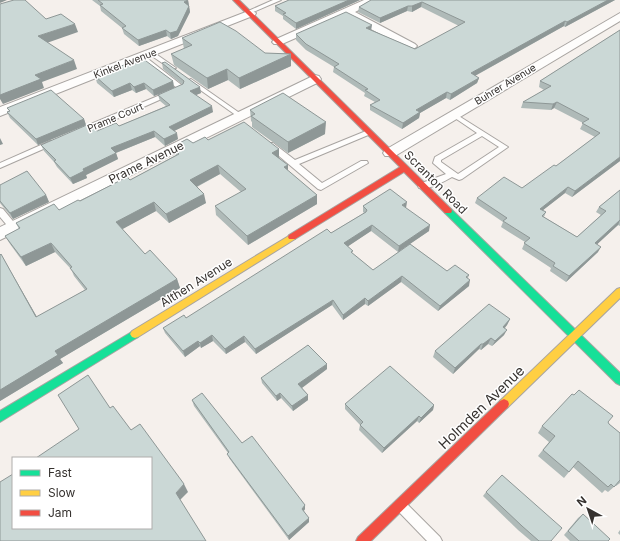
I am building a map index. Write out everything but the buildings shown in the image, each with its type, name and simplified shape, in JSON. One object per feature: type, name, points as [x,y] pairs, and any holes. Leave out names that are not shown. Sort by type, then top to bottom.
[{"type":"street","name":"Scranton Road","points":[[236,0],[250,12],[422,186],[620,380]]},
{"type":"street","points":[[278,42],[373,0]]},
{"type":"street","name":"Kinkel Avenue","points":[[0,112],[146,55],[250,12]]},
{"type":"street","points":[[347,12],[411,46]]},
{"type":"street","name":"Buhrer Avenue","points":[[390,153],[620,16]]},
{"type":"street","name":"Prame Avenue","points":[[0,234],[239,119],[315,79]]},
{"type":"street","name":"Althen Avenue","points":[[0,417],[404,168]]},
{"type":"street","name":"Holmden Avenue","points":[[362,541],[620,292]]},
{"type":"lane","points":[[260,0],[267,5]]},
{"type":"lane","points":[[250,12],[278,0]]},
{"type":"lane","points":[[146,55],[239,119]]},
{"type":"lane","name":"Prame Court","points":[[73,135],[182,88],[146,55]]},
{"type":"lane","points":[[454,115],[481,133],[503,145],[504,148],[459,177],[451,174],[437,164],[438,159],[481,133]]},
{"type":"lane","points":[[294,163],[369,133]]},
{"type":"lane","points":[[262,139],[294,163],[321,187],[364,163]]},
{"type":"lane","points":[[0,166],[58,141]]},
{"type":"lane","points":[[422,186],[440,180],[451,174]]},
{"type":"lane","points":[[0,211],[14,228]]},
{"type":"lane","points":[[399,505],[436,541]]},
{"type":"traffic: fast","points":[[448,211],[620,380]]},
{"type":"traffic: fast","points":[[0,417],[135,334]]},
{"type":"traffic: slow","points":[[135,334],[292,237]]},
{"type":"traffic: slow","points":[[504,404],[620,292]]},
{"type":"traffic: jam","points":[[236,0],[448,211]]},
{"type":"traffic: jam","points":[[292,237],[404,168]]},
{"type":"traffic: jam","points":[[362,541],[504,404]]}]
